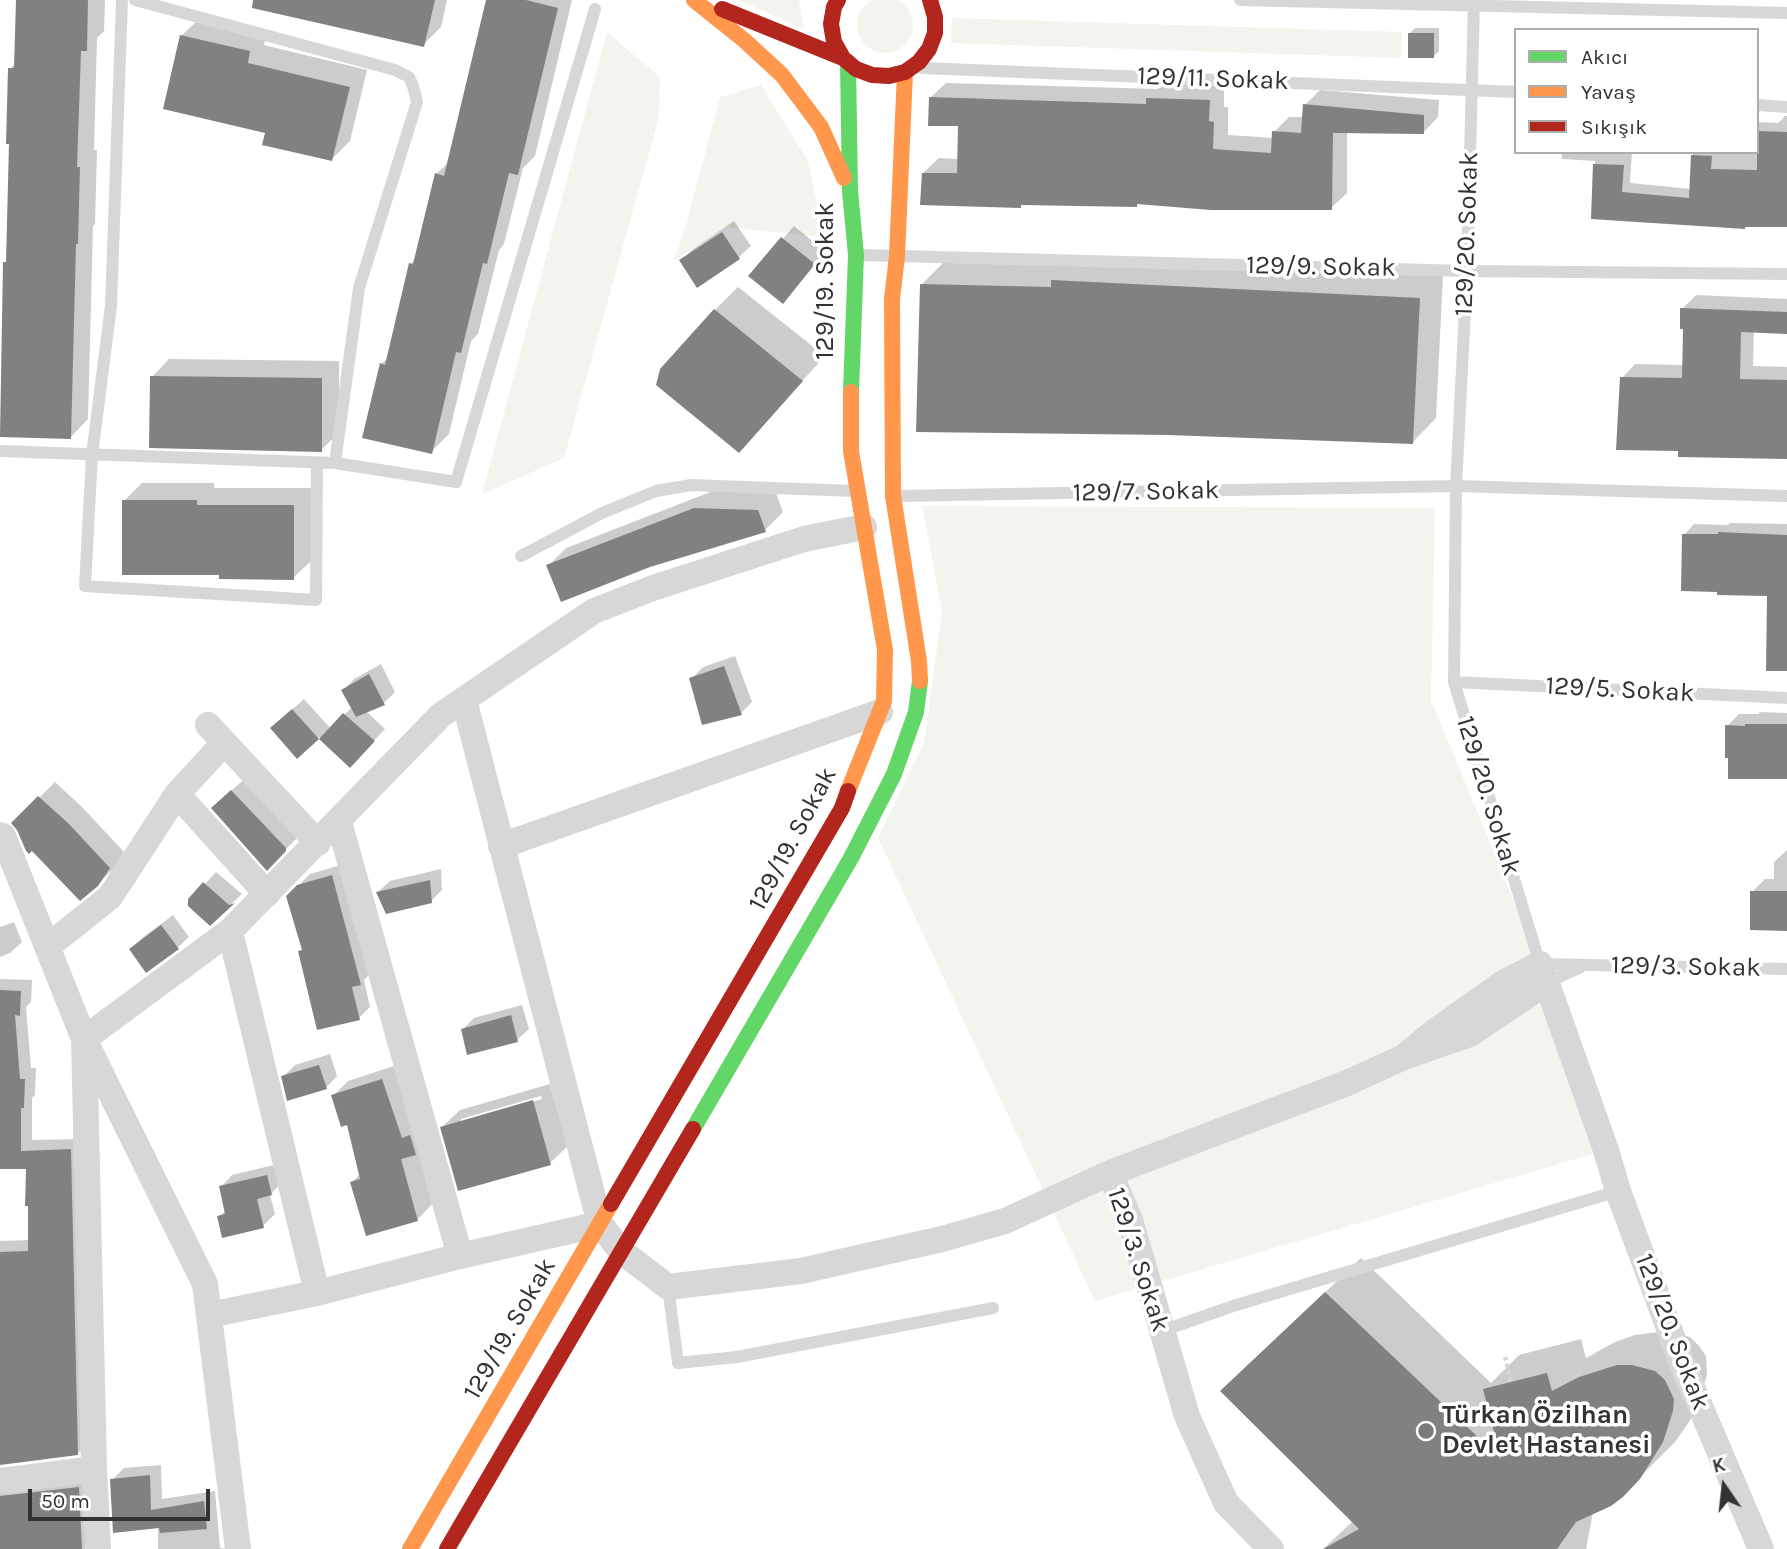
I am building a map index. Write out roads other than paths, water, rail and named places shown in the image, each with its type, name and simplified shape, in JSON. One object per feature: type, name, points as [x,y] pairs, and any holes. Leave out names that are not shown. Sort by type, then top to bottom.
[{"type":"main road","points":[[696,0],[845,60],[856,69],[872,75],[889,76],[908,70],[919,62],[929,49],[935,33],[935,17],[930,0]]},
{"type":"main road","points":[[696,0],[782,75],[821,127],[850,191]]},
{"type":"main road","name":"129/19. Sokak","points":[[447,1549],[851,858],[894,774],[916,712],[920,689],[919,661],[875,494],[851,451],[851,367],[856,255],[850,191],[845,60],[834,42],[831,24],[838,0]]},
{"type":"main road","name":"129/19. Sokak","points":[[410,1549],[842,808],[884,701],[885,650],[864,527],[875,494],[891,413],[892,299],[908,70]]},
{"type":"street","points":[[84,1039],[230,932],[441,715],[594,611],[653,588],[804,539],[864,527]]},
{"type":"street","points":[[464,700],[600,1224],[621,1251],[668,1287],[802,1271],[942,1239],[1005,1221],[1110,1173]]},
{"type":"street","points":[[501,846],[880,712]]},
{"type":"street","points":[[47,947],[110,897],[216,734],[318,843]]},
{"type":"street","points":[[177,794],[267,894]]},
{"type":"street","points":[[339,822],[460,1256]]},
{"type":"street","points":[[0,835],[84,1039],[205,1284],[238,1549]]},
{"type":"street","points":[[230,932],[317,1293]]},
{"type":"street","name":"129/3. Sokak","points":[[1271,1549],[1230,1508],[1222,1496],[1187,1416],[1130,1220],[1110,1173],[1347,1083],[1404,1057],[1503,983],[1543,974]]},
{"type":"street","name":"129/20. Sokak","points":[[1543,974],[1618,1191],[1683,1366],[1761,1549]]},
{"type":"street","points":[[84,1039],[94,1469],[99,1549]]},
{"type":"street","points":[[209,1315],[317,1293],[600,1224]]},
{"type":"street","points":[[0,1481],[94,1469]]},
{"type":"lane","points":[[122,0],[111,306],[92,455],[85,586],[316,600],[317,463]]},
{"type":"lane","points":[[135,0],[395,70],[409,77],[413,86],[417,102],[359,288],[335,463]]},
{"type":"lane","points":[[1240,0],[1474,2],[1787,13]]},
{"type":"lane","name":"129/20. Sokak","points":[[1474,2],[1467,271],[1456,486],[1454,682],[1543,974]]},
{"type":"lane","points":[[0,451],[335,463],[456,482],[595,9]]},
{"type":"lane","name":"129/11. Sokak","points":[[908,70],[1514,92]]},
{"type":"lane","points":[[1759,105],[1787,107]]},
{"type":"lane","name":"129/9. Sokak","points":[[856,255],[1467,271],[1787,274]]},
{"type":"lane","name":"129/7. Sokak","points":[[521,556],[602,513],[656,491],[691,485],[875,494],[1456,486],[1787,496]]},
{"type":"lane","name":"129/5. Sokak","points":[[1454,682],[1787,698]]},
{"type":"lane","name":"129/3. Sokak","points":[[1543,974],[1584,965]]},
{"type":"lane","name":"129/3. Sokak","points":[[1543,974],[1584,965],[1787,970]]},
{"type":"lane","points":[[1162,1331],[1233,1306],[1618,1191]]},
{"type":"lane","points":[[668,1287],[678,1363],[737,1357],[993,1308]]},
{"type":"place","name":"Türkan Özilhan Devlet Hastanesi","points":[[1426,1431]]}]
